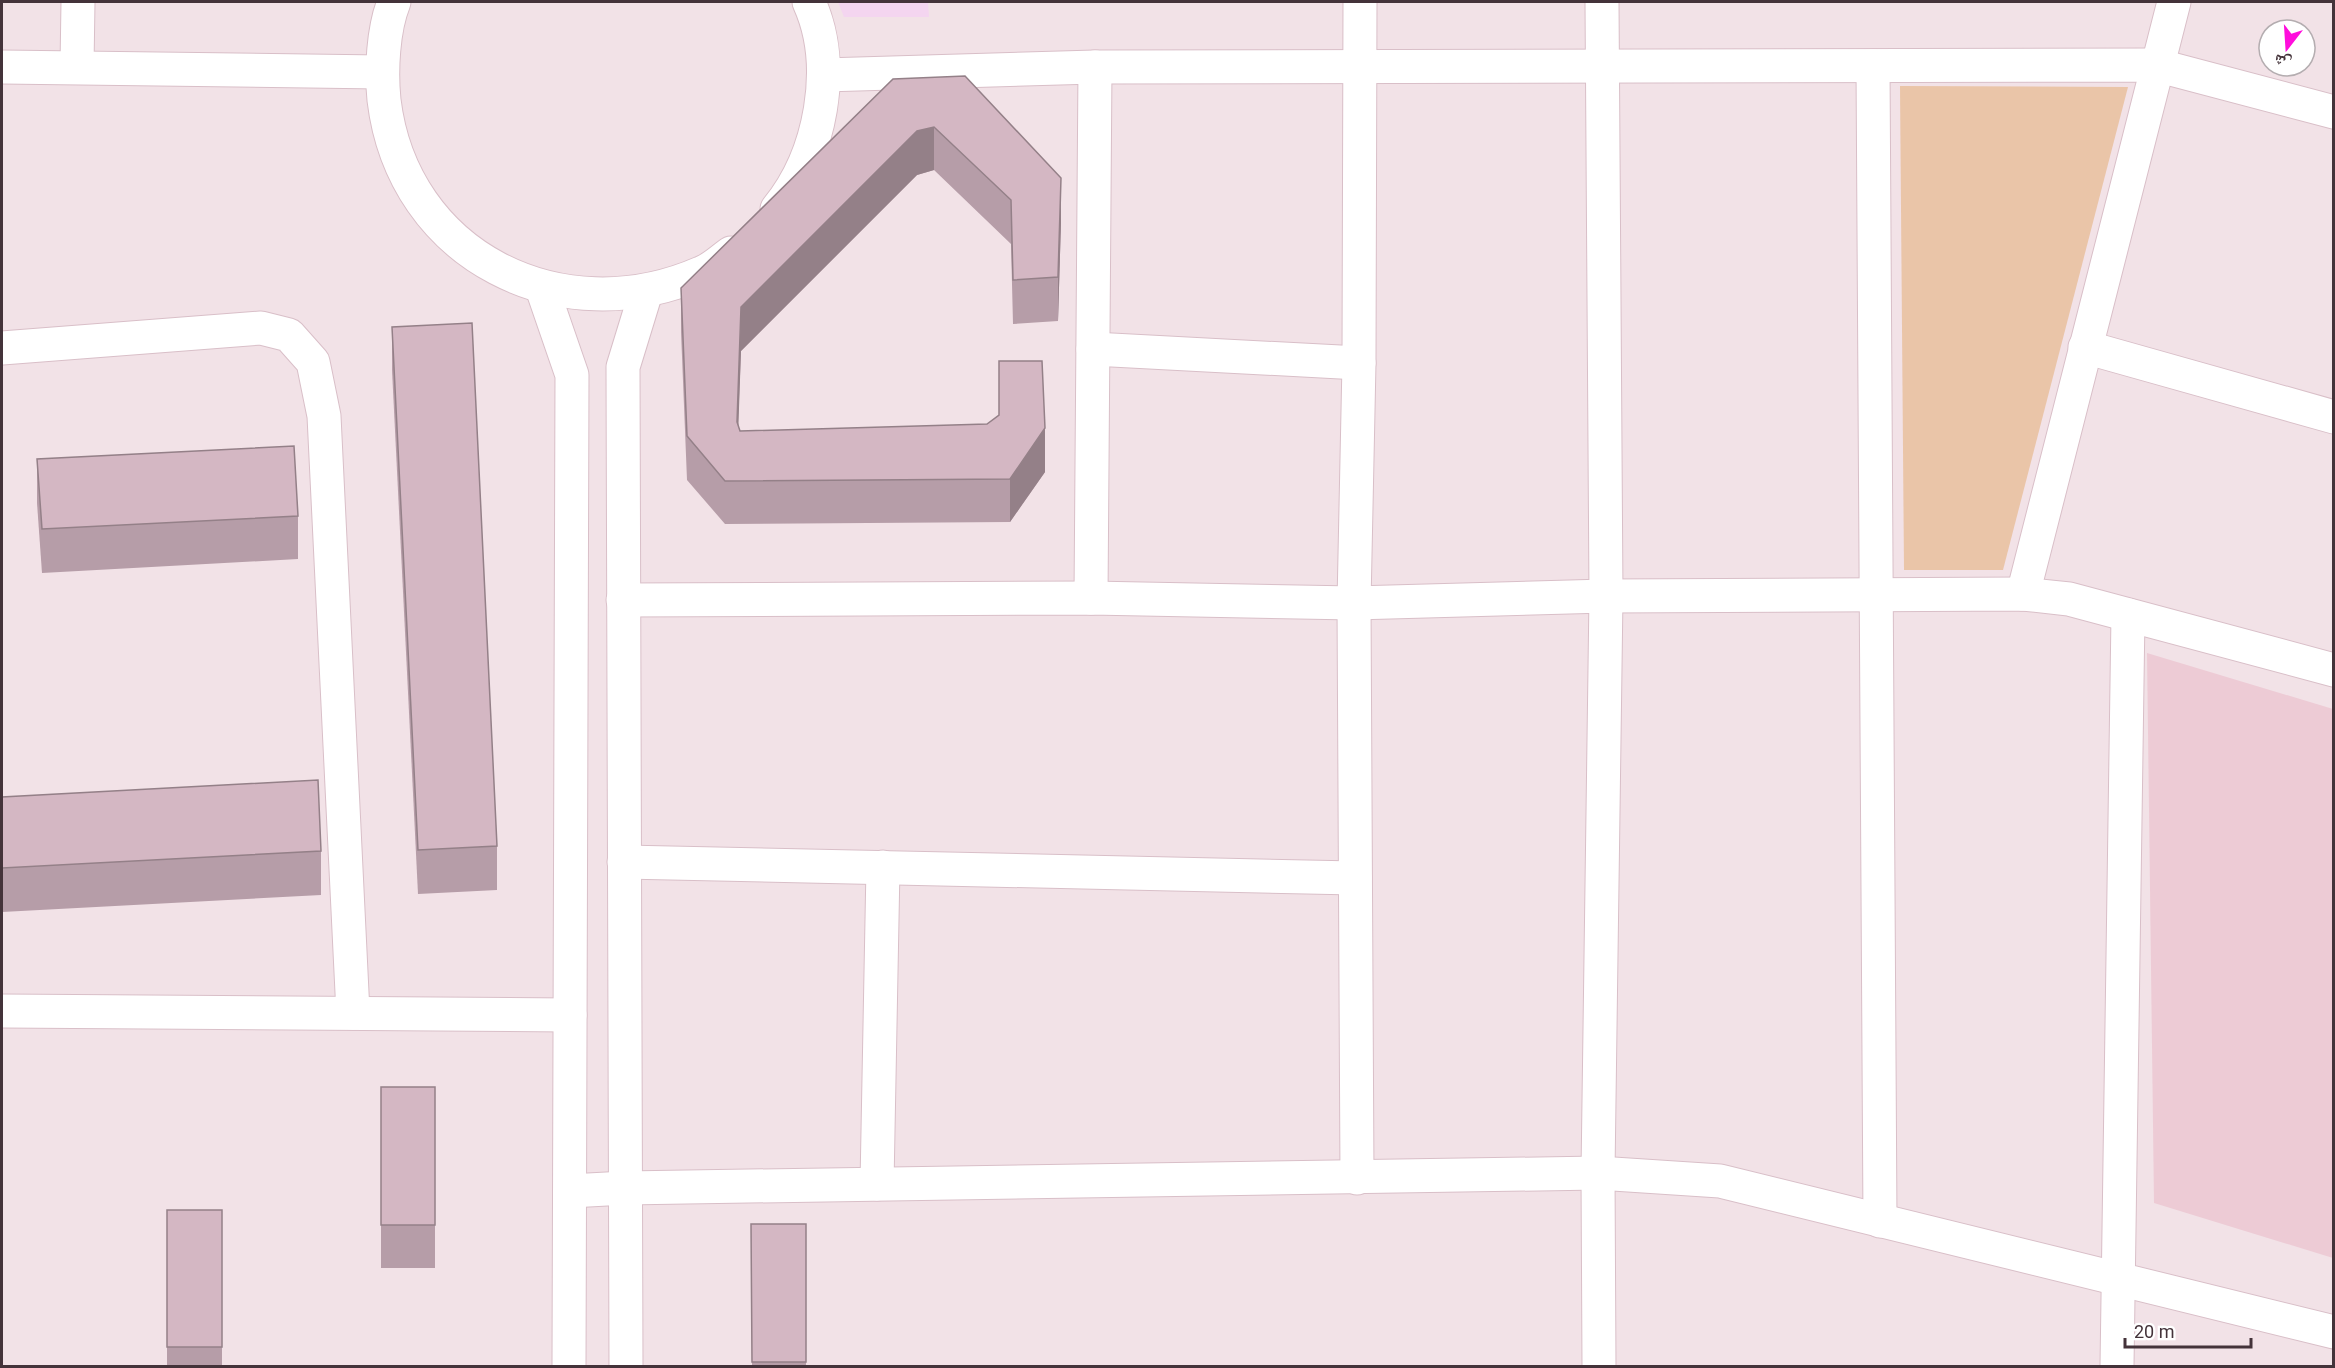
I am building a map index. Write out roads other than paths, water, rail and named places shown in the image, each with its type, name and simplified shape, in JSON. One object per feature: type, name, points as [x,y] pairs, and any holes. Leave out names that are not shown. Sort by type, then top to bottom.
[{"type":"street","points":[[77,66],[78,2]]},
{"type":"street","points":[[394,2],[381,72],[388,129],[409,183],[444,229],[489,265],[542,288],[594,296],[646,292],[703,272],[756,234],[791,191],[816,135],[824,75],[815,15],[809,2]]},
{"type":"street","points":[[1357,1178],[1354,603],[1359,363],[1360,2]]},
{"type":"street","points":[[1599,1366],[1598,1173],[1606,596],[1602,2]]},
{"type":"street","points":[[2023,594],[2156,65],[2174,2]]},
{"type":"street","points":[[824,75],[1095,67],[2156,65],[2334,112]]},
{"type":"street","points":[[2,67],[77,66],[381,72]]},
{"type":"street","points":[[1873,66],[1880,1221]]},
{"type":"street","points":[[1091,598],[1095,67]]},
{"type":"street","points":[[542,288],[572,375],[569,1366]]},
{"type":"street","points":[[626,1366],[622,366],[646,292]]},
{"type":"street","points":[[2,348],[261,328],[289,334],[313,362],[324,416],[353,1013]]},
{"type":"street","points":[[2085,347],[2334,417]]},
{"type":"street","points":[[1093,349],[1359,363]]},
{"type":"street","points":[[623,600],[1091,598],[1354,603],[1606,596],[2023,594],[2069,599],[2334,670]]},
{"type":"street","points":[[2117,1366],[2128,615]]},
{"type":"street","points":[[624,862],[1355,878]]},
{"type":"street","points":[[877,1184],[884,867]]},
{"type":"street","points":[[2,1011],[570,1015]]},
{"type":"street","points":[[570,1191],[626,1188],[1598,1173],[1720,1181],[2334,1332]]}]
